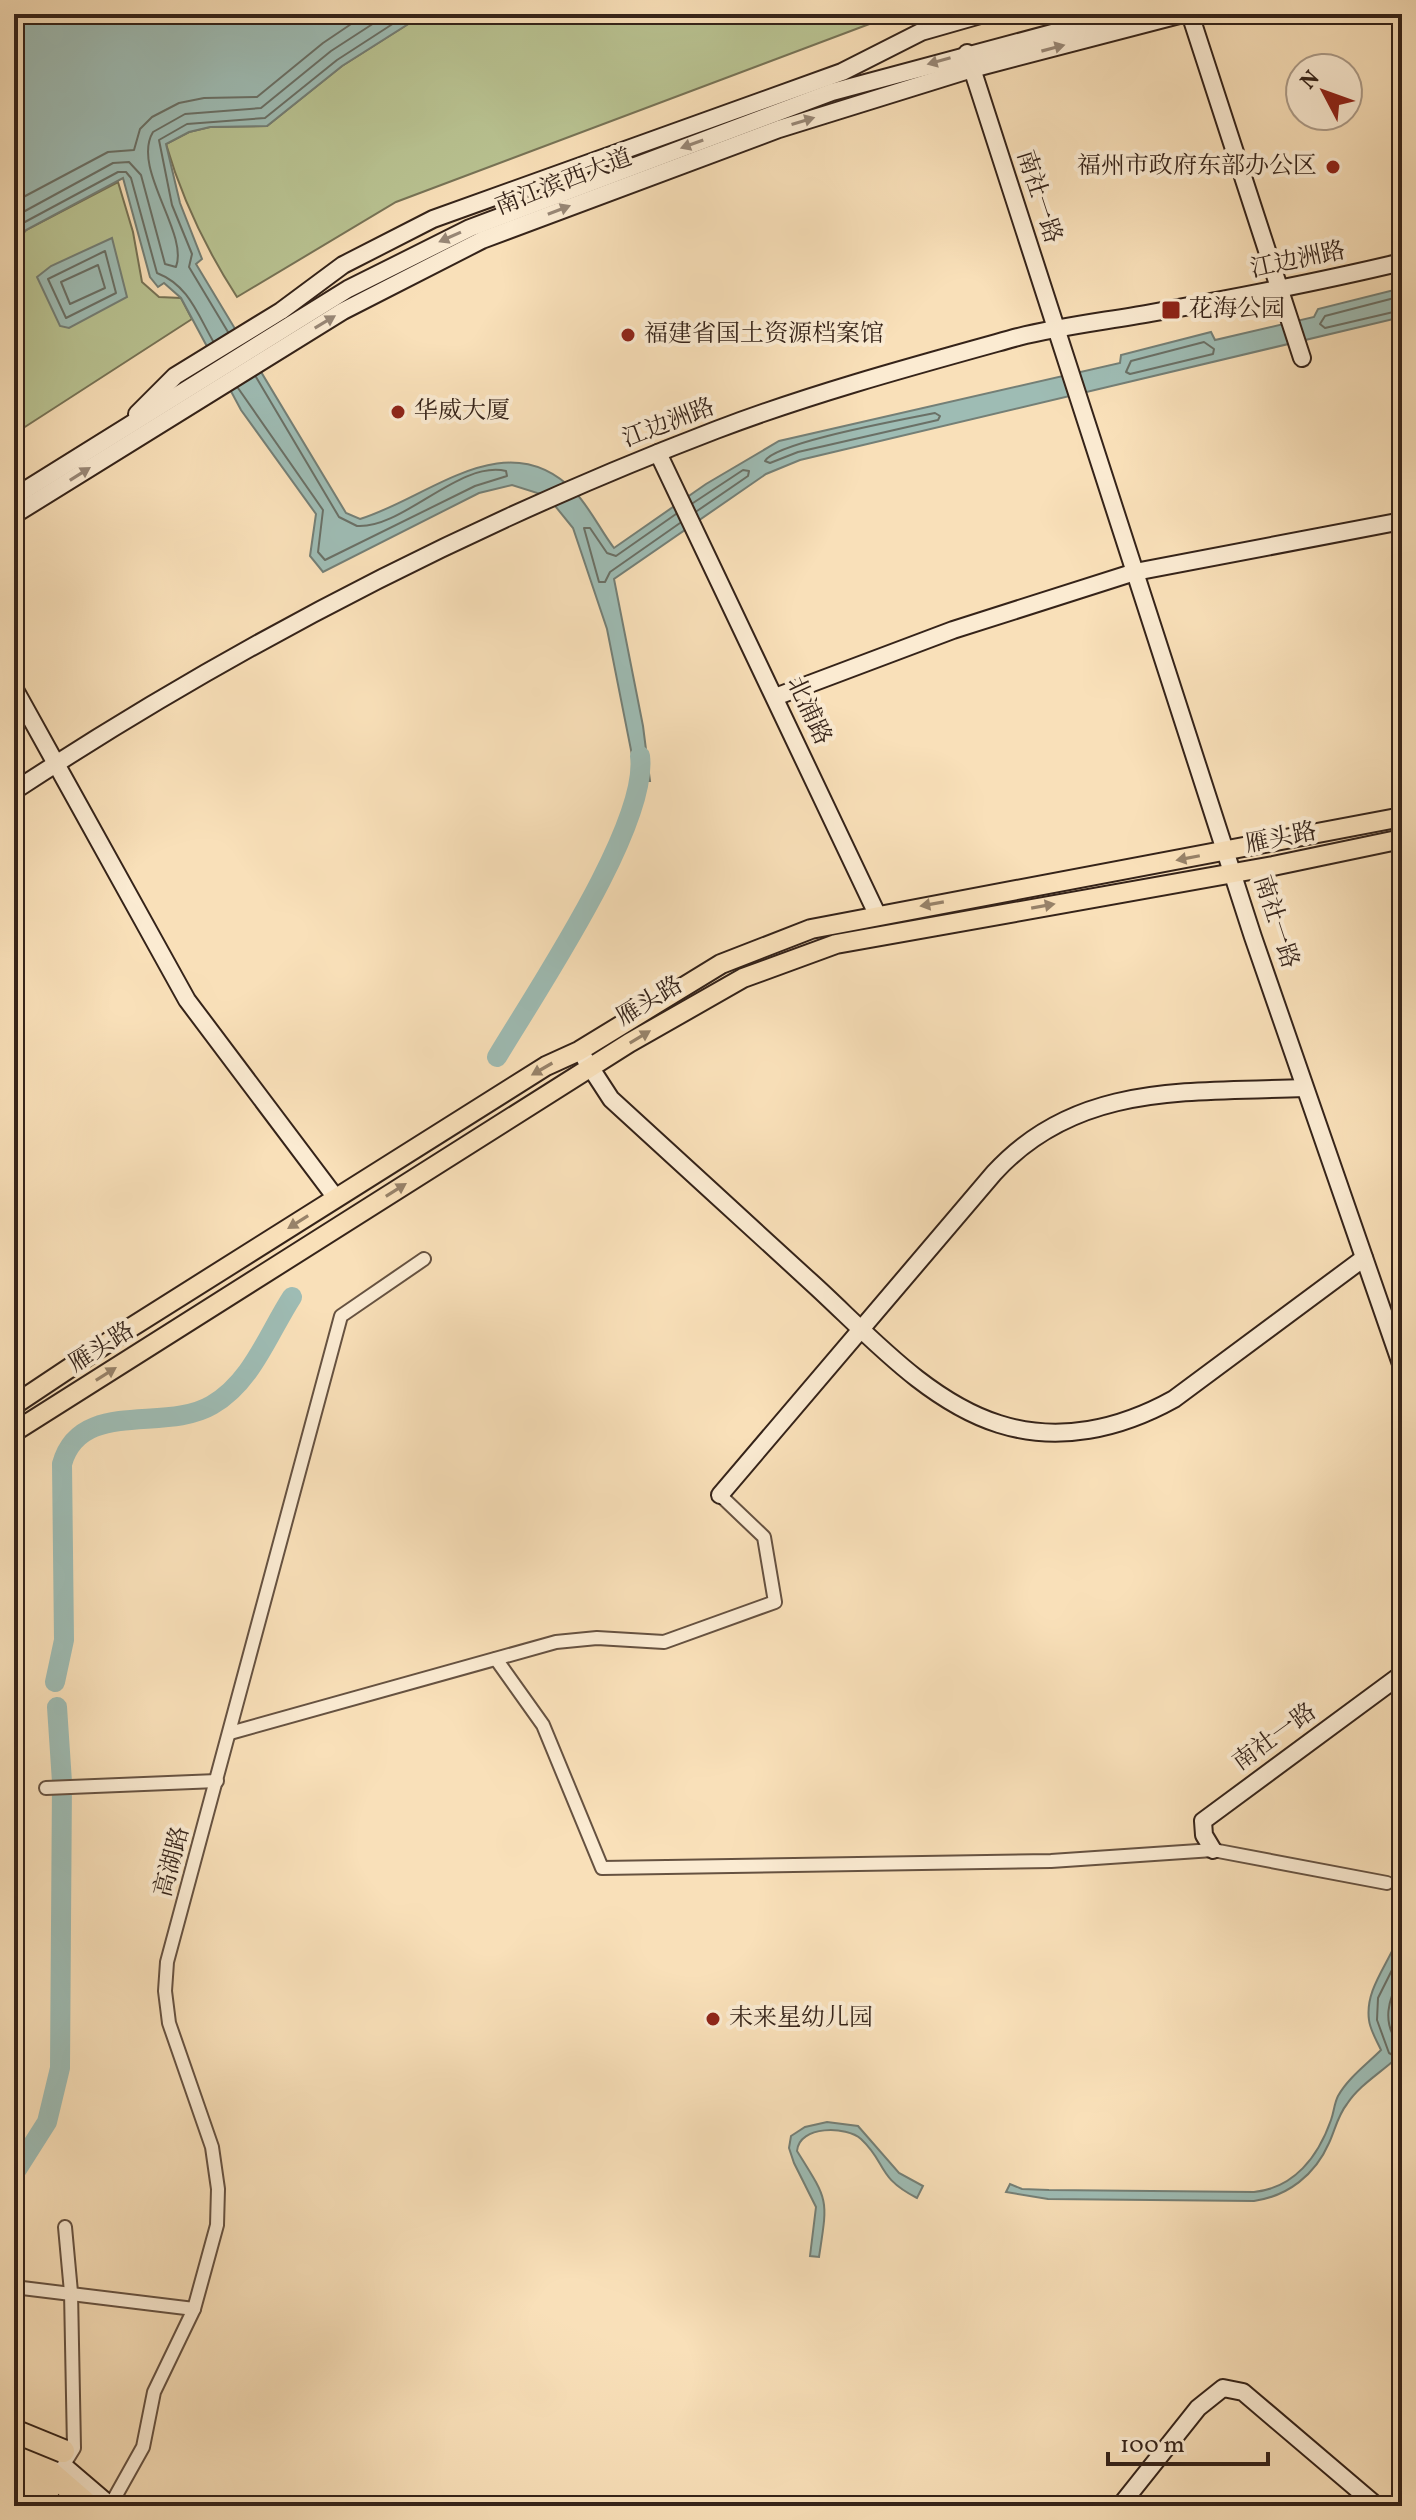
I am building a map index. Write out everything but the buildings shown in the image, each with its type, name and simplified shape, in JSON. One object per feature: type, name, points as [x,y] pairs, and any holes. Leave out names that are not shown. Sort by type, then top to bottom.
[{"type":"highway","points":[[14,2431],[63,2458]]},
{"type":"highway","points":[[14,2441],[89,2506]]},
{"type":"highway","points":[[14,2463],[67,2506]]},
{"type":"highway","points":[[14,2480],[34,2503]]},
{"type":"main road","name":"雁头路","points":[[14,1405],[546,1066],[579,1051],[689,982],[738,956],[811,929],[877,914],[1402,817]]},
{"type":"main road","name":"雁头路","points":[[14,1432],[725,986],[817,950],[884,934],[1234,873],[1402,839]]},
{"type":"street","points":[[251,349],[343,265],[458,207],[498,196],[842,72],[921,32],[984,14]]},
{"type":"street","name":"南江滨西大道","points":[[969,61],[1123,14]]},
{"type":"street","name":"南江滨西大道","points":[[14,497],[378,272],[470,228],[832,92],[1183,14]]},
{"type":"street","points":[[1190,14],[1302,358]]},
{"type":"street","name":"南社一路","points":[[969,61],[1304,1088],[1402,1367]]},
{"type":"street","name":"江边洲路","points":[[14,791],[205,672],[314,611],[461,538],[658,453],[776,409],[1056,328],[1281,290],[1402,262]]},
{"type":"street","name":"南江滨西大道","points":[[14,515],[216,371]]},
{"type":"street","name":"北浦路","points":[[658,453],[877,914]]},
{"type":"street","points":[[775,697],[953,630],[1135,572],[1402,521]]},
{"type":"street","points":[[14,688],[187,1000],[336,1198]]},
{"type":"street","points":[[579,1051],[611,1099],[930,1386],[989,1420],[1034,1432],[1096,1430],[1133,1419],[1174,1399],[1364,1258]]},
{"type":"street","points":[[230,1733],[569,1639],[664,1642],[775,1602],[764,1537],[720,1495],[1003,1163],[1053,1125],[1100,1105],[1143,1095],[1304,1088]]},
{"type":"street","name":"高湖路","points":[[110,2506],[143,2447],[156,2385],[181,2342],[216,2235],[217,2175],[203,2114],[169,2023],[165,1981],[341,1316],[424,1259]]},
{"type":"street","points":[[496,1659],[543,1725],[602,1868],[1051,1861],[1213,1850],[1387,1883]]},
{"type":"street","name":"南社一路","points":[[1213,1850],[1204,1835],[1203,1821],[1402,1674]]},
{"type":"street","points":[[46,1788],[217,1781]]},
{"type":"street","points":[[63,2458],[74,2448],[71,2292],[65,2227]]},
{"type":"street","points":[[14,2287],[194,2309]]},
{"type":"street","points":[[1120,2506],[1198,2408],[1223,2388],[1243,2392],[1377,2506]]},
{"type":"street","points":[[14,2423],[63,2458],[110,2506]]},
{"type":"street","points":[[14,2473],[34,2503]]},
{"type":"green space","points":[[424,14],[896,14],[396,202],[237,297],[196,223],[166,144],[189,132],[210,127],[267,126],[342,66]]},
{"type":"green space","points":[[118,182],[133,232],[142,282],[159,297],[181,298],[192,319],[14,434],[14,244],[26,230]]},
{"type":"water","points":[[14,14],[424,14],[342,66],[267,126],[210,127],[189,132],[166,144],[180,203],[202,259],[196,264],[346,513],[360,519],[468,471],[495,464],[522,463],[549,472],[575,492],[614,548],[706,484],[779,441],[1120,363],[1121,355],[1211,332],[1215,340],[1314,317],[1318,309],[1402,288],[1402,317],[800,460],[766,474],[614,579],[643,726],[650,781],[632,781],[632,755],[607,629],[573,528],[547,496],[512,485],[479,493],[323,572],[310,556],[316,514],[241,410],[181,298],[164,283],[158,287],[150,277],[123,178],[26,230],[14,244]]},
{"type":"water","points":[[112,238],[127,297],[69,328],[60,326],[37,277],[51,266]]},
{"type":"water","points":[[1402,1924],[1402,2071],[1392,2062],[1351,2098],[1316,2165],[1289,2189],[1254,2201],[1048,2199],[1006,2192],[1010,2184],[1022,2189],[1049,2190],[1254,2192],[1293,2177],[1311,2158],[1326,2134],[1342,2089],[1381,2050],[1369,2020],[1371,1995]]},
{"type":"water","points":[[827,2122],[858,2126],[899,2173],[923,2186],[917,2198],[904,2190],[888,2176],[861,2139],[854,2135],[824,2130],[806,2136],[797,2151],[823,2201],[824,2223],[819,2257],[810,2256],[816,2207],[789,2148],[791,2136],[805,2127]]},
{"type":"waterway","points":[[497,1057],[609,865],[627,823],[638,786],[640,756]]},
{"type":"waterway","points":[[55,1682],[64,1640],[62,1464],[72,1444],[86,1431],[105,1424],[171,1417],[212,1405],[238,1384],[249,1370],[292,1297]]},
{"type":"waterway","points":[[14,2174],[47,2122],[60,2068],[62,1782],[57,1707]]},
{"type":"place","name":"福州市政府东部办公区","points":[[1333,167]]},
{"type":"place","name":"花海公园","points":[[1171,310]]},
{"type":"place","name":"福建省国土资源档案馆","points":[[628,335]]},
{"type":"place","name":"华威大厦","points":[[398,412]]},
{"type":"place","name":"未来星幼儿园","points":[[713,2019]]}]
